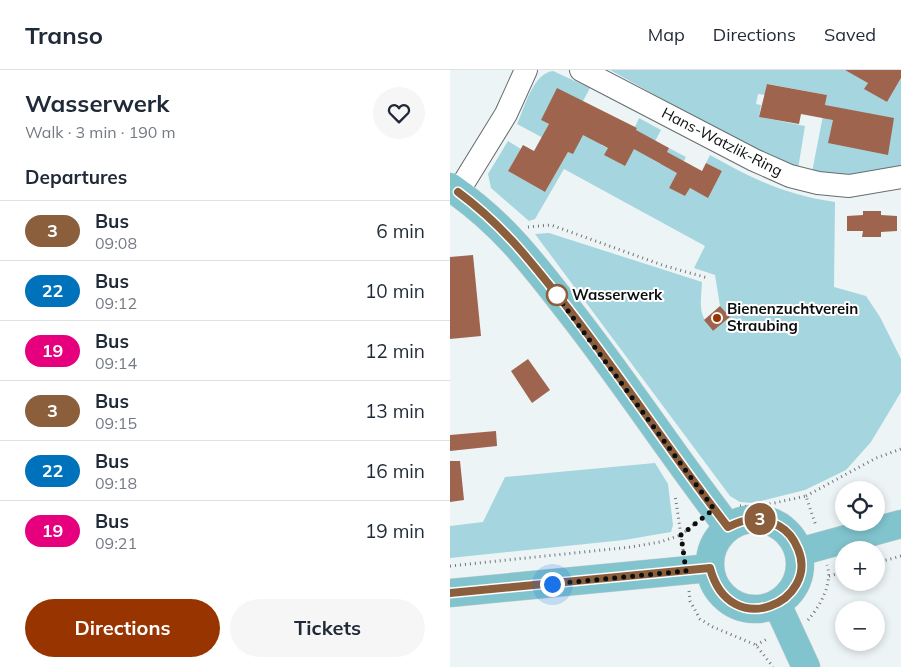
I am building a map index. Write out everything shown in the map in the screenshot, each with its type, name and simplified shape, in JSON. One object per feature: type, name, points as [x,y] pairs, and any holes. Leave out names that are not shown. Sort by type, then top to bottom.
[{"type":"main road","points":[[454,189],[483,211],[509,235],[586,332],[721,518],[741,521],[756,518],[770,521],[783,528],[793,539],[810,549]]},
{"type":"main road","points":[[698,570],[711,552],[717,538],[721,518]]},
{"type":"main road","points":[[450,593],[698,570],[714,582],[722,595],[734,604],[748,608],[763,608],[777,604],[789,594],[797,582],[800,567],[810,549],[901,524]]},
{"type":"main road","points":[[777,604],[806,667]]},
{"type":"street","points":[[454,189],[506,114],[526,70]]},
{"type":"street","name":"Hans-Watzlik-Ring","points":[[581,70],[754,160],[790,176],[818,183],[849,186],[901,177]]},
{"type":"path","points":[[509,235],[532,226],[552,225],[665,266],[708,278]]},
{"type":"path","points":[[450,566],[631,547],[660,542],[721,518],[730,502],[742,507],[756,507],[806,496],[876,458],[901,449]]},
{"type":"path","points":[[806,496],[810,549],[829,576],[835,574]]},
{"type":"path","points":[[681,535],[698,570],[690,601],[700,619],[713,627],[756,645],[773,667]]},
{"type":"path","points":[[885,560],[901,556]]},
{"type":"shaded area","points":[[610,70],[845,70],[869,81],[865,89],[887,102],[901,78],[901,171],[864,177],[812,172],[827,95],[768,84],[765,95],[758,94],[756,104],[761,105],[759,117],[805,126],[798,169],[765,156]]},
{"type":"shaded area","points":[[553,71],[590,88],[583,101],[541,120],[569,134],[573,125],[603,140],[601,145],[608,148],[605,155],[625,166],[623,156],[637,128],[635,127],[639,118],[661,130],[647,156],[660,164],[669,148],[686,157],[669,188],[685,196],[690,188],[708,197],[722,171],[706,163],[710,155],[770,185],[800,195],[835,202],[834,287],[866,296],[880,317],[901,359],[901,392],[871,442],[846,470],[805,490],[753,503],[740,502],[730,496],[535,234],[549,233],[702,282],[702,314],[713,331],[730,317],[720,306],[715,275],[694,268],[705,246],[564,169],[535,219],[529,221],[491,188],[488,174],[508,141],[521,149],[508,171],[545,192],[568,152],[573,154],[517,124],[535,84],[546,73]]},
{"type":"shaded area","points":[[655,463],[668,484],[673,525],[671,532],[624,540],[450,558],[450,526],[483,522],[505,477]]},
{"type":"building","points":[[845,70],[901,70],[901,78],[887,102],[864,89],[868,83]]},
{"type":"building","points":[[767,84],[827,95],[825,105],[894,118],[888,155],[828,143],[833,120],[801,114],[799,124],[759,117]]},
{"type":"building","points":[[557,88],[637,128],[636,130],[669,148],[667,152],[702,171],[706,163],[722,171],[708,198],[690,188],[685,196],[669,188],[677,173],[634,149],[625,166],[604,155],[608,148],[583,135],[573,154],[568,152],[545,192],[508,171],[523,145],[534,151],[549,124],[541,120]]},
{"type":"building","points":[[863,211],[881,211],[881,215],[897,216],[897,231],[881,232],[881,237],[862,237],[863,231],[847,231],[847,216],[863,215]]},
{"type":"building","points":[[473,255],[481,336],[450,339],[450,257]]},
{"type":"building","name":"Bienenzuchtverein Straubing","points":[[720,306],[730,317],[713,331],[704,320]]},
{"type":"building","points":[[528,359],[550,390],[532,403],[511,371]]},
{"type":"building","points":[[496,431],[497,446],[450,451],[450,435]]},
{"type":"building","points":[[450,461],[460,461],[464,500],[450,502]]},
{"type":"bus line","name":"3","points":[[450,593],[710,568],[714,582],[722,595],[734,604],[748,608],[763,608],[777,604],[789,594],[797,582],[800,567],[799,552],[793,539],[783,528],[770,521],[756,518],[741,521],[728,527],[586,332],[530,260],[509,235],[483,211],[458,192]]},
{"type":"place","name":"Wasserwerk","points":[[557,295]]},
{"type":"place","name":"Bienenzuchtverein Straubing","points":[[717,318]]},
{"type":"route","points":[[552,584],[686,571],[681,535],[714,509],[586,332],[552,289],[557,295]]}]
